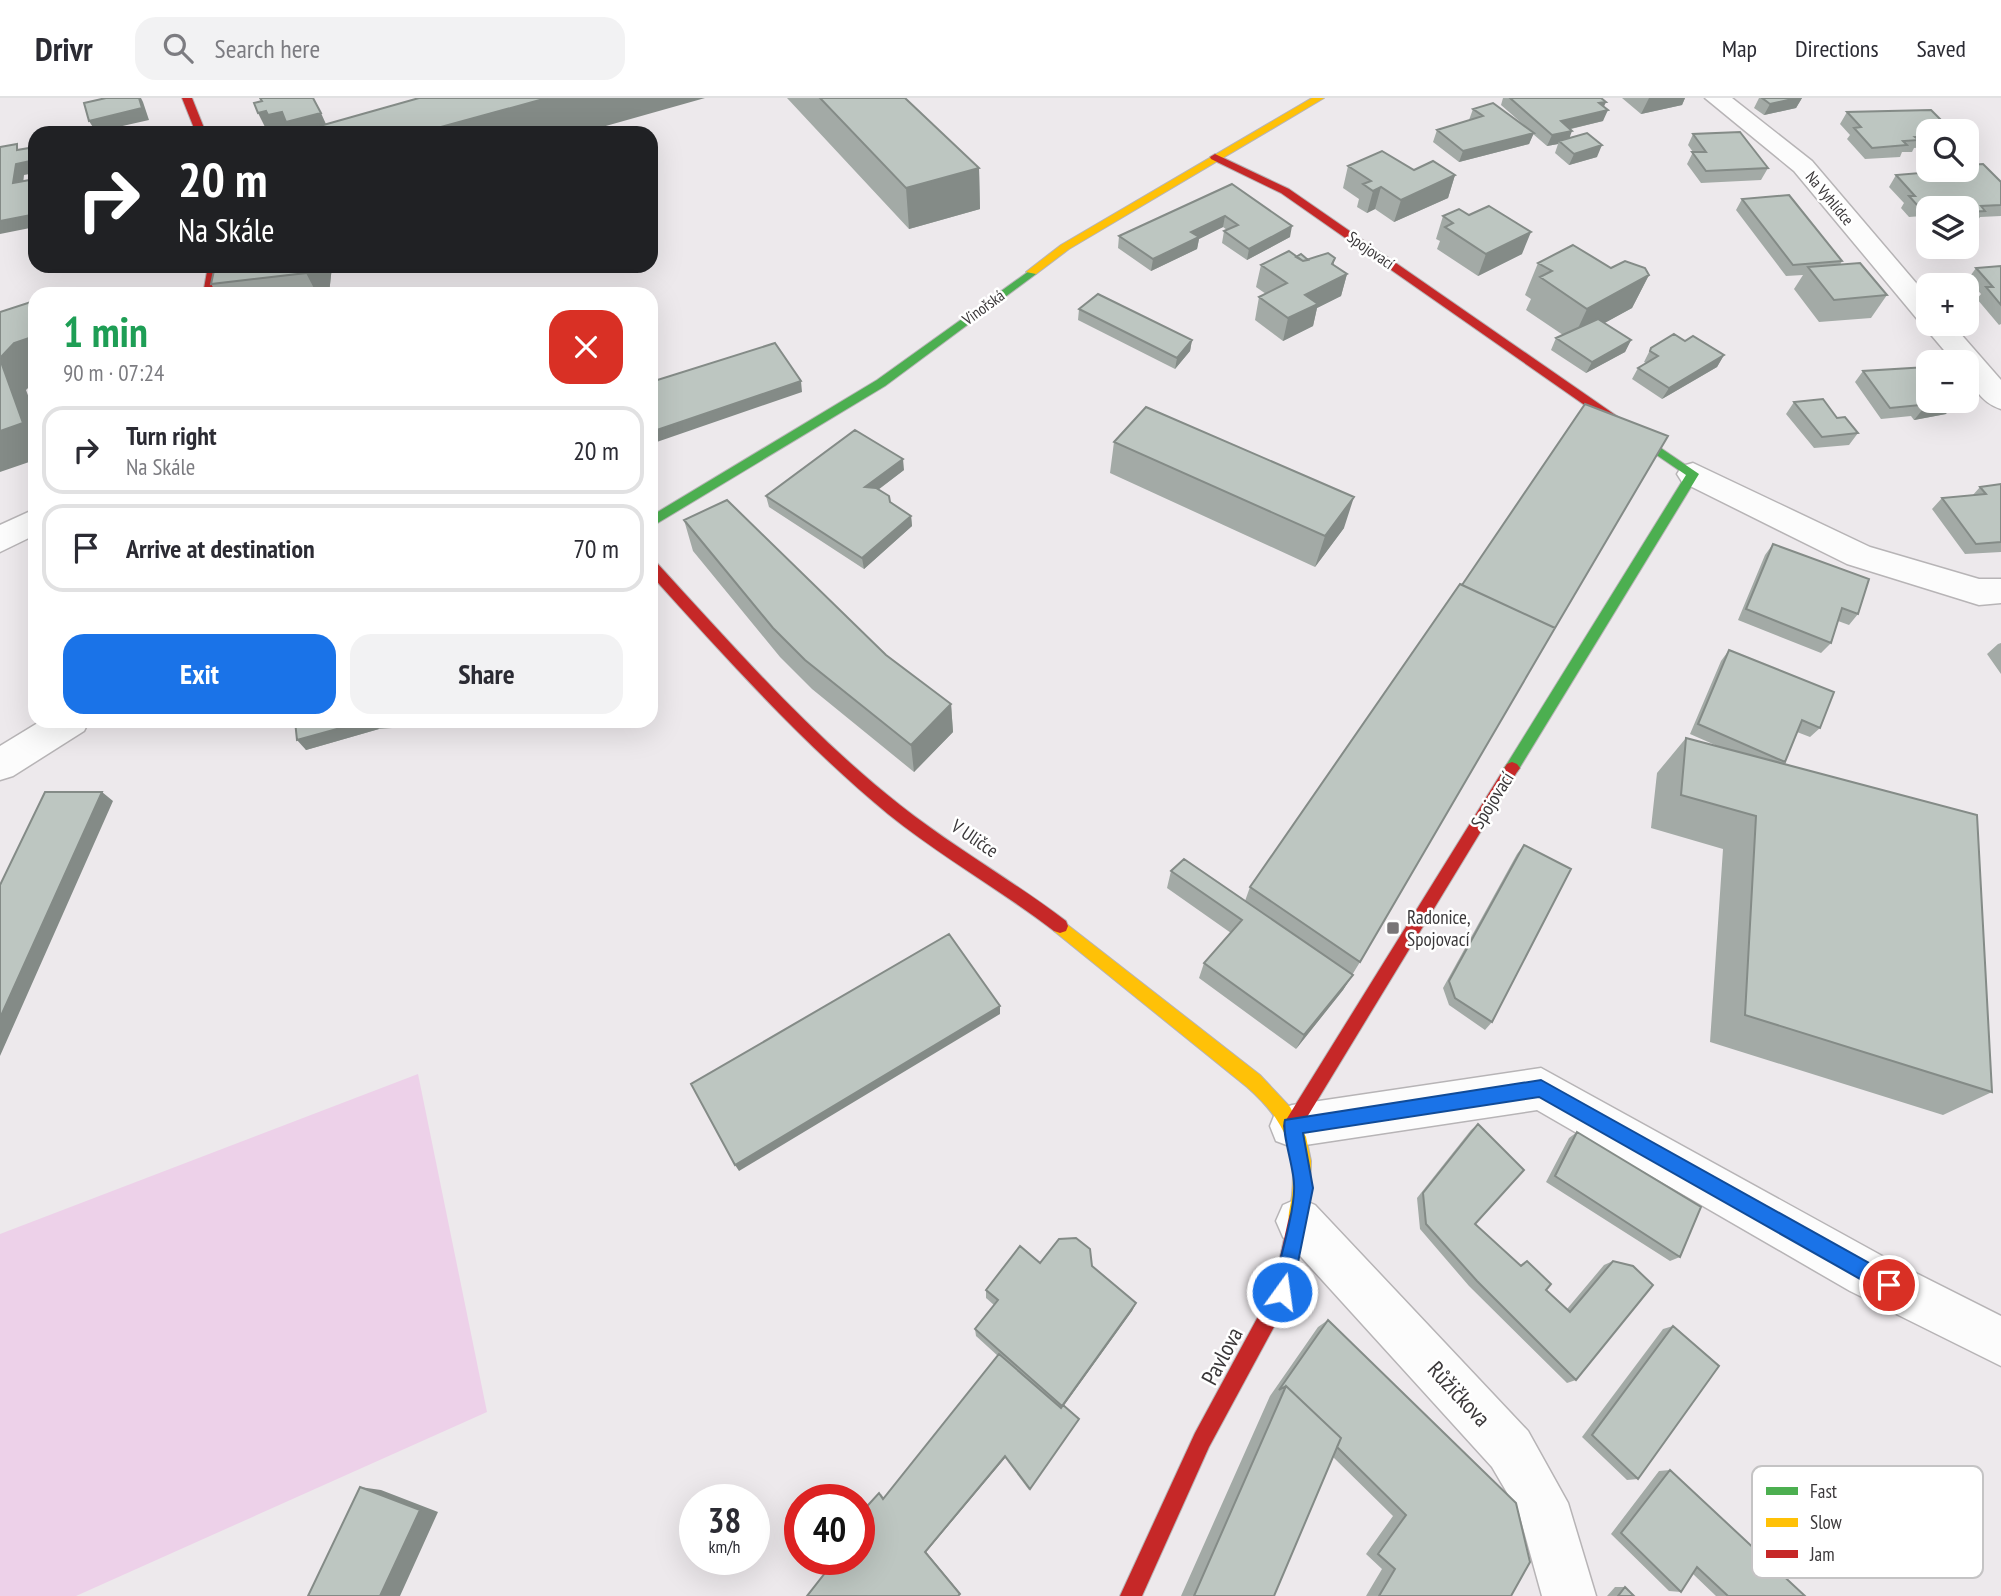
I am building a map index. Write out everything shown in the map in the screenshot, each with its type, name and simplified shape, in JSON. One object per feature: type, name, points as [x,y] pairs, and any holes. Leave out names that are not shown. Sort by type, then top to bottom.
[{"type":"street","points":[[187,98],[198,126]]},
{"type":"street","name":"Vinořská","points":[[658,518],[881,383],[1065,247],[1319,98]]},
{"type":"street","name":"Na Vyhlídce","points":[[1717,98],[1803,166],[1916,300]]},
{"type":"street","name":"Spojovací","points":[[1215,157],[1285,191],[1693,474],[1859,556],[1979,593],[2001,591]]},
{"type":"street","points":[[1947,336],[2001,399]]},
{"type":"street","name":"Spojovací","points":[[1292,1126],[1693,474]]},
{"type":"street","points":[[0,540],[28,524]]},
{"type":"street","name":"V Uličce","points":[[658,574],[777,705],[897,811],[1022,895],[1208,1046],[1254,1079],[1292,1126]]},
{"type":"street","points":[[0,765],[60,728]]},
{"type":"street","points":[[1292,1126],[1541,1089],[1867,1274],[2001,1342]]},
{"type":"street","name":"Pavlova","points":[[1131,1596],[1202,1440],[1282,1292],[1304,1188],[1300,1153],[1292,1126]]},
{"type":"street","name":"Růžičkova","points":[[1299,1221],[1510,1449],[1542,1503],[1569,1596]]},
{"type":"shaded area","points":[[418,1074],[487,1412],[76,1596],[0,1596],[0,1234]]},
{"type":"building","points":[[106,98],[139,98],[142,108],[89,121],[84,103]]},
{"type":"building","points":[[260,98],[313,98],[321,113],[286,122],[282,112],[268,115],[266,111],[258,113],[254,103],[262,101]]},
{"type":"building","points":[[419,98],[547,98],[445,126],[320,126]]},
{"type":"building","points":[[820,98],[905,98],[979,168],[906,188]]},
{"type":"building","points":[[1510,98],[1601,98],[1606,102],[1599,103],[1608,110],[1561,121],[1572,131],[1552,135]]},
{"type":"building","points":[[1762,98],[1797,98],[1770,104]]},
{"type":"building","points":[[1493,103],[1534,133],[1463,151],[1437,130],[1483,116],[1473,109]]},
{"type":"building","points":[[1931,110],[1940,119],[1916,119],[1916,140],[1903,141],[1907,145],[1872,148],[1854,128],[1861,127],[1847,112]]},
{"type":"building","points":[[1740,132],[1768,168],[1706,171],[1692,152],[1706,152],[1693,134]]},
{"type":"building","points":[[1587,133],[1602,145],[1574,154],[1559,141]]},
{"type":"building","points":[[17,144],[17,150],[28,148],[28,161],[16,164],[13,183],[28,180],[28,216],[0,221],[0,147]]},
{"type":"building","points":[[1382,151],[1414,170],[1433,161],[1455,175],[1401,200],[1381,187],[1373,191],[1363,184],[1371,181],[1348,166]]},
{"type":"building","points":[[1979,164],[1983,164],[2001,182],[2001,205],[1981,206],[1985,211],[1979,211],[1979,196],[1916,196],[1916,204],[1909,196],[1915,196],[1896,175],[1916,173],[1916,182],[1979,182]]},
{"type":"building","points":[[1232,184],[1292,226],[1249,249],[1224,231],[1238,225],[1225,216],[1191,232],[1199,237],[1153,259],[1119,236]]},
{"type":"building","points":[[1789,195],[1842,261],[1793,265],[1742,199]]},
{"type":"building","points":[[1489,206],[1531,232],[1486,254],[1445,227],[1453,223],[1443,216],[1459,209],[1469,215]]},
{"type":"building","points":[[1573,245],[1611,268],[1625,261],[1645,268],[1649,275],[1587,309],[1540,277],[1552,271],[1538,263]]},
{"type":"building","points":[[1289,251],[1303,261],[1328,253],[1335,258],[1332,264],[1347,274],[1305,295],[1318,304],[1288,318],[1259,297],[1287,283],[1261,265]]},
{"type":"building","points":[[1301,254],[1308,260],[1303,261],[1296,257]]},
{"type":"building","points":[[1860,263],[1887,295],[1834,300],[1808,267]]},
{"type":"building","points":[[2001,266],[2001,305],[1986,287],[1993,287],[1976,268]]},
{"type":"building","points":[[213,273],[306,273],[211,284]]},
{"type":"building","points":[[1098,294],[1192,340],[1177,358],[1079,309]]},
{"type":"building","points":[[28,303],[28,338],[14,343],[0,358],[0,312]]},
{"type":"building","points":[[1598,319],[1631,340],[1592,362],[1556,338]]},
{"type":"building","points":[[1674,334],[1685,341],[1693,336],[1724,355],[1669,388],[1638,368],[1658,356],[1650,351],[1651,348]]},
{"type":"building","points":[[775,343],[801,381],[658,430],[658,380]]},
{"type":"building","points":[[0,359],[23,423],[0,431]]},
{"type":"building","points":[[1916,368],[1916,405],[1890,408],[1863,371]]},
{"type":"building","points":[[1823,399],[1837,418],[1845,417],[1858,433],[1822,437],[1794,402]]},
{"type":"building","points":[[1585,404],[1668,436],[1555,628],[1462,585]]},
{"type":"building","points":[[1146,407],[1354,497],[1325,536],[1114,442]]},
{"type":"building","points":[[855,430],[903,459],[865,487],[876,488],[889,496],[890,502],[911,516],[862,558],[766,496]]},
{"type":"building","points":[[2001,484],[2001,542],[1976,544],[1942,498],[1986,494],[1980,487]]},
{"type":"building","points":[[727,500],[886,655],[951,704],[911,745],[805,660],[773,628],[684,520]]},
{"type":"building","points":[[1773,544],[1869,579],[1858,614],[1842,608],[1831,643],[1746,609]]},
{"type":"building","points":[[1460,584],[1555,628],[1360,962],[1250,887]]},
{"type":"building","points":[[1729,650],[1834,692],[1820,728],[1802,720],[1785,762],[1698,724]]},
{"type":"building","points":[[296,728],[341,728],[297,740]]},
{"type":"building","points":[[1686,738],[1977,815],[1992,1092],[1745,1015],[1756,816],[1681,795]]},
{"type":"building","points":[[45,792],[102,792],[0,1018],[0,885]]},
{"type":"building","points":[[1524,845],[1571,869],[1492,1022],[1455,998],[1449,981]]},
{"type":"building","points":[[1184,859],[1353,975],[1304,1035],[1204,963],[1242,920],[1171,871]]},
{"type":"building","points":[[949,934],[1000,1006],[735,1165],[691,1084]]},
{"type":"building","points":[[1478,1124],[1524,1170],[1475,1224],[1521,1266],[1527,1261],[1551,1284],[1546,1290],[1570,1312],[1613,1261],[1633,1266],[1653,1285],[1576,1380],[1477,1281],[1426,1224],[1423,1193]]},
{"type":"building","points":[[1577,1132],[1701,1207],[1680,1257],[1555,1176]]},
{"type":"building","points":[[1076,1238],[1090,1249],[1092,1266],[1136,1303],[1062,1406],[975,1329],[998,1300],[986,1290],[1020,1246],[1040,1263],[1059,1239]]},
{"type":"building","points":[[1328,1320],[1516,1503],[1530,1562],[1511,1596],[1379,1596],[1395,1569],[1378,1554],[1406,1515],[1337,1447],[1341,1438],[1286,1386],[1279,1390]]},
{"type":"building","points":[[1673,1326],[1719,1366],[1638,1479],[1592,1435]]},
{"type":"building","points":[[999,1354],[1061,1408],[1063,1405],[1079,1419],[1030,1489],[1005,1456],[925,1552],[960,1594],[958,1596],[807,1596],[823,1575],[875,1575],[875,1497],[879,1493],[883,1499]]},
{"type":"building","points":[[1286,1386],[1341,1438],[1274,1596],[1194,1596]]},
{"type":"building","points":[[1670,1470],[1752,1547],[1752,1578],[1786,1578],[1805,1596],[1728,1596],[1697,1567],[1681,1592],[1621,1533]]},
{"type":"building","points":[[360,1487],[420,1510],[380,1596],[308,1596]]},
{"type":"building","points":[[1625,1587],[1634,1596],[1618,1596]]},
{"type":"traffic: fast","points":[[658,518],[881,383],[1032,272]]},
{"type":"traffic: fast","points":[[1512,768],[1693,474],[1643,440]]},
{"type":"traffic: slow","points":[[1032,272],[1065,247],[1319,98]]},
{"type":"traffic: slow","points":[[1060,926],[1254,1081],[1284,1113],[1297,1137],[1302,1161],[1297,1221]]},
{"type":"traffic: jam","points":[[187,98],[198,126]]},
{"type":"traffic: jam","points":[[1215,157],[1285,191],[1643,440]]},
{"type":"traffic: jam","points":[[210,287],[213,273]]},
{"type":"traffic: jam","points":[[658,574],[768,693],[862,782],[935,840],[1060,926]]},
{"type":"traffic: jam","points":[[1292,1126],[1512,768]]},
{"type":"traffic: jam","points":[[1131,1596],[1202,1440],[1282,1292],[1297,1221]]},
{"type":"place","name":"Radonice, Spojovací","points":[[1393,928]]},
{"type":"route","points":[[1282,1292],[1304,1188],[1300,1153],[1292,1126],[1541,1089],[1889,1285]]}]
